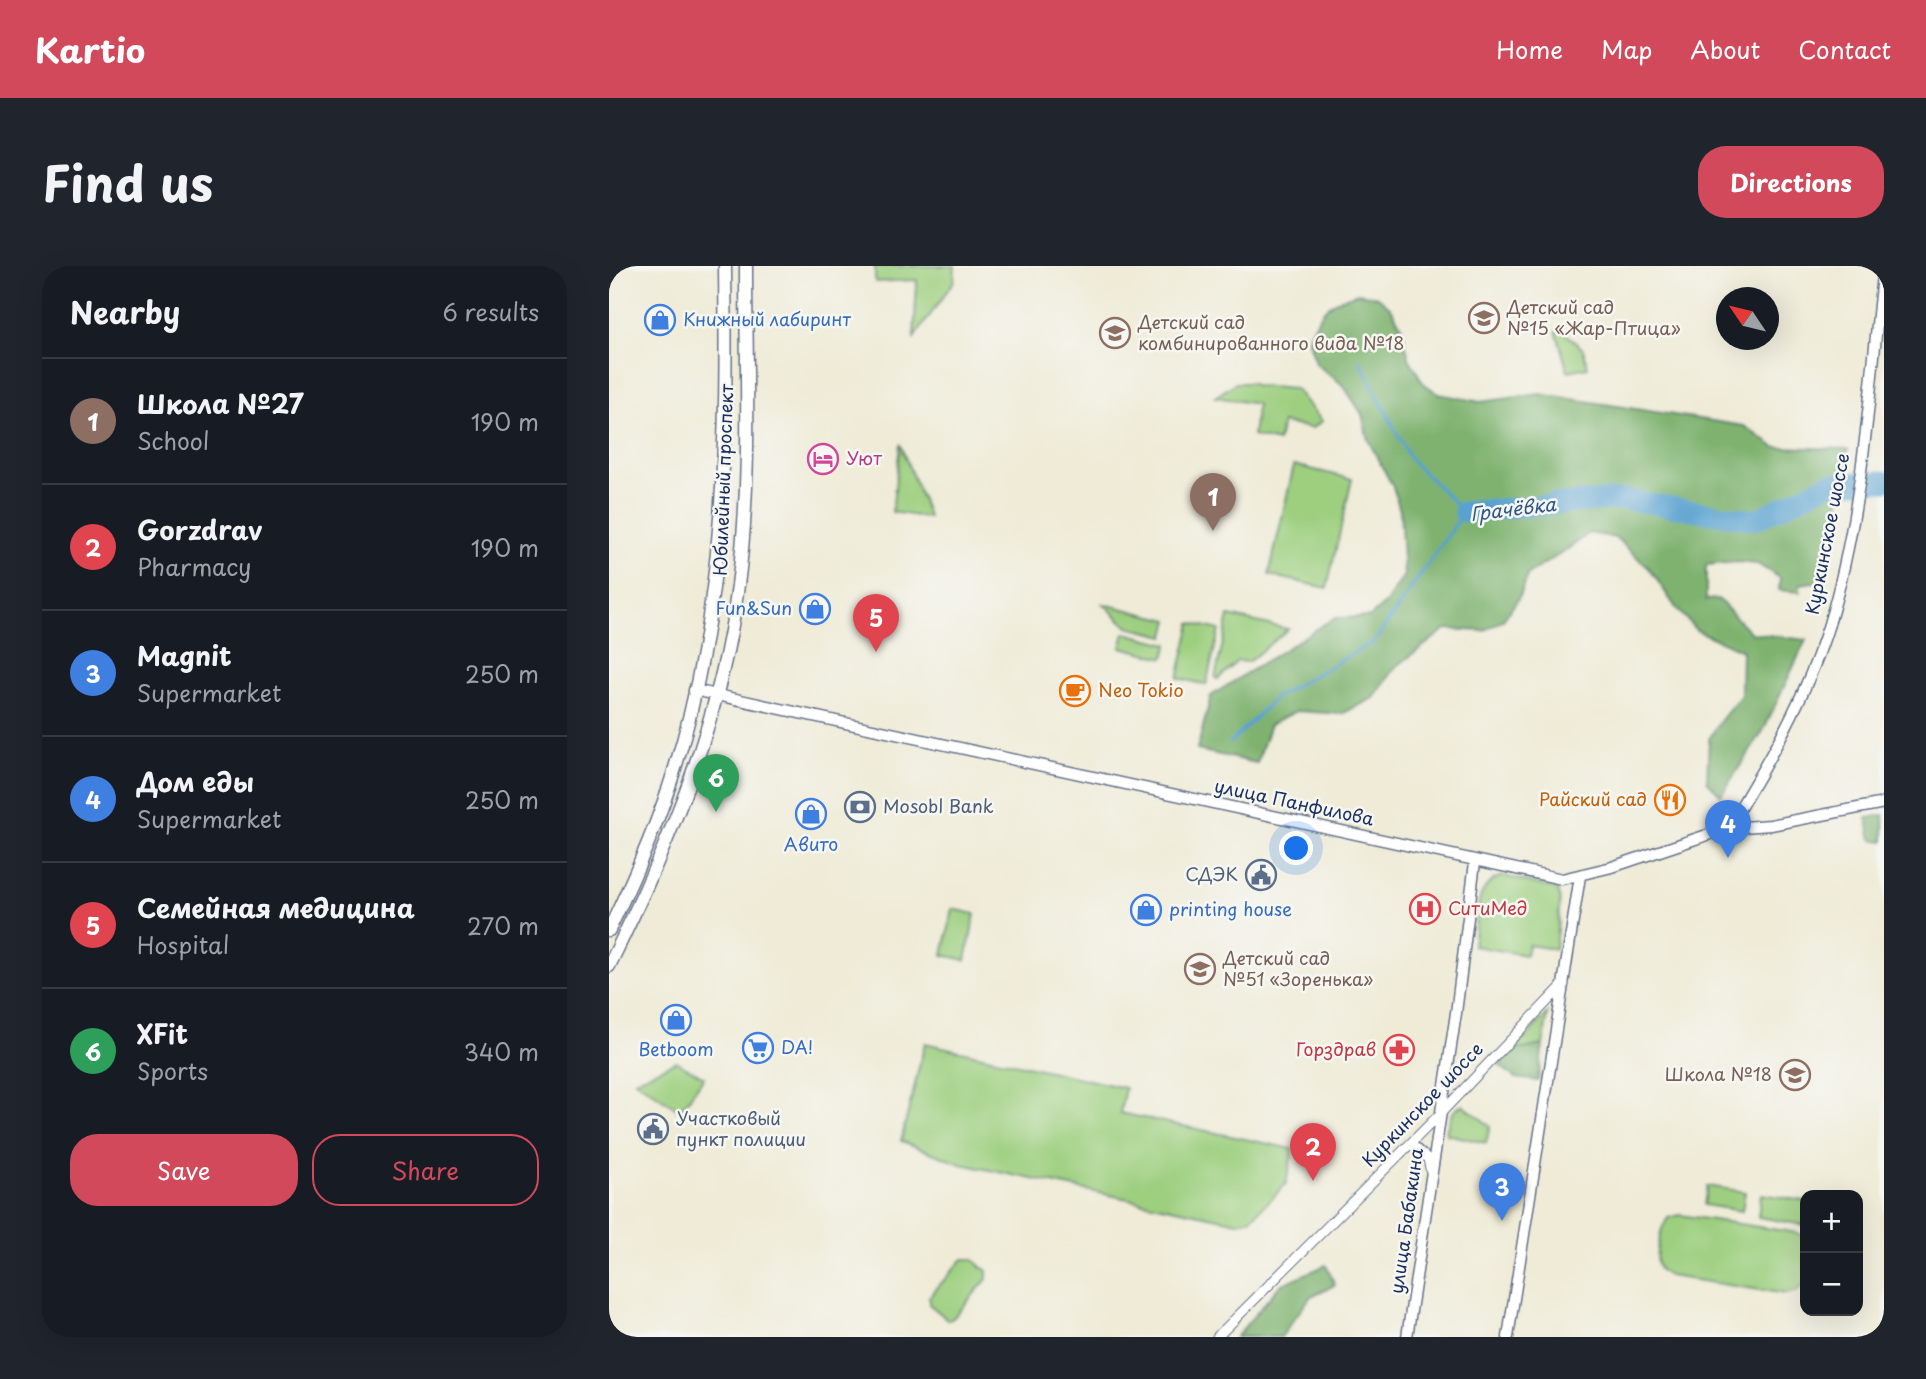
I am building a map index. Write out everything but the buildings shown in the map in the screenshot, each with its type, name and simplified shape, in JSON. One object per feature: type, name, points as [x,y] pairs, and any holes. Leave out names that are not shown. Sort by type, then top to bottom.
[{"type":"main road","name":"Юбилейный проспект","points":[[609,930],[634,878],[676,766],[694,690],[715,574],[721,517],[725,266]]},
{"type":"main road","name":"Юбилейный проспект","points":[[609,966],[677,816],[717,695],[731,635],[744,526],[746,266]]},
{"type":"street","name":"Куркинское шоссе","points":[[1728,828],[1782,737],[1813,668],[1829,624],[1845,557],[1863,454],[1883,266]]},
{"type":"street","name":"улица Панфилова","points":[[694,690],[1562,879],[1580,876],[1728,828],[1771,825],[1884,803]]},
{"type":"street","name":"улица Бабакина","points":[[1407,1337],[1456,1013],[1475,862]]},
{"type":"street","points":[[1509,1337],[1580,876]]},
{"type":"street","name":"Куркинское шоссе","points":[[1217,1337],[1411,1144],[1564,984]]},
{"type":"street","points":[[1411,1144],[1428,1159],[1431,1175]]},
{"type":"green space","points":[[875,266],[955,266],[954,281],[914,338],[917,280],[875,282]]},
{"type":"green space","points":[[1358,293],[1378,297],[1391,308],[1401,326],[1409,358],[1423,383],[1439,394],[1480,402],[1540,394],[1744,426],[1775,447],[1848,449],[1833,547],[1825,580],[1800,584],[1800,592],[1779,590],[1780,578],[1757,564],[1737,562],[1706,565],[1706,600],[1718,599],[1751,633],[1806,640],[1762,733],[1721,795],[1707,781],[1709,739],[1741,695],[1742,651],[1696,630],[1676,608],[1649,568],[1616,538],[1589,533],[1528,574],[1518,599],[1503,620],[1484,631],[1446,629],[1396,667],[1374,698],[1342,714],[1297,711],[1270,724],[1257,763],[1197,750],[1211,696],[1335,618],[1370,617],[1386,603],[1404,575],[1400,510],[1393,487],[1368,440],[1362,414],[1343,385],[1316,364],[1308,339],[1326,308],[1338,300]]},
{"type":"green space","points":[[1562,330],[1583,349],[1588,367],[1568,371],[1556,332]]},
{"type":"green space","points":[[1236,383],[1295,389],[1322,421],[1312,428],[1282,423],[1278,442],[1253,436],[1257,404],[1215,397]]},
{"type":"green space","points":[[900,444],[929,518],[892,512]]},
{"type":"green space","points":[[1294,465],[1352,479],[1327,588],[1269,575]]},
{"type":"green space","points":[[1104,604],[1169,620],[1165,636],[1128,627]]},
{"type":"green space","points":[[1229,616],[1288,629],[1248,662],[1237,661],[1218,679],[1215,678]]},
{"type":"green space","points":[[1191,623],[1219,630],[1206,685],[1178,678]]},
{"type":"green space","points":[[1125,633],[1168,644],[1164,658],[1121,647]]},
{"type":"green space","points":[[1884,815],[1884,841],[1872,839],[1867,818]]},
{"type":"green space","points":[[1504,876],[1557,889],[1560,900],[1555,949],[1528,945],[1526,955],[1473,946],[1476,914],[1482,894],[1494,880]]},
{"type":"green space","points":[[953,909],[975,914],[966,960],[943,955]]},
{"type":"green space","points":[[1548,1013],[1543,1045],[1513,1051]]},
{"type":"green space","points":[[925,1043],[1125,1088],[1120,1113],[1293,1149],[1286,1184],[1251,1219],[1238,1222],[961,1164],[901,1141]]},
{"type":"green space","points":[[1543,1045],[1538,1081],[1515,1078],[1499,1065],[1513,1051]]},
{"type":"green space","points":[[676,1061],[704,1077],[680,1111],[635,1080]]},
{"type":"green space","points":[[1463,1105],[1490,1126],[1486,1143],[1446,1134],[1453,1113]]},
{"type":"green space","points":[[1707,1186],[1745,1192],[1742,1211],[1704,1205]]},
{"type":"green space","points":[[1761,1194],[1800,1200],[1800,1224],[1758,1217]]},
{"type":"green space","points":[[1680,1215],[1798,1233],[1800,1288],[1786,1294],[1668,1275],[1659,1269],[1656,1257],[1658,1243],[1668,1218]]},
{"type":"green space","points":[[963,1259],[972,1259],[987,1271],[987,1279],[952,1319],[947,1319],[929,1304],[929,1297]]},
{"type":"green space","points":[[1326,1265],[1335,1285],[1311,1296],[1281,1337],[1236,1337],[1280,1285]]},
{"type":"waterway","name":"Грачёвка","points":[[1231,742],[1276,697],[1375,641],[1464,512],[1410,459],[1360,361]]},
{"type":"waterway","name":"Грачёвка","points":[[1464,512],[1621,499],[1755,520],[1830,483],[1884,481]]},
{"type":"place","name":"Детский сад №15 «Жар-Птица»","points":[[1484,318]]},
{"type":"place","name":"Книжный лабиринт","points":[[660,320]]},
{"type":"place","name":"Детский сад комбинированного вида №18","points":[[1115,333]]},
{"type":"place","name":"Уют","points":[[823,459]]},
{"type":"place","name":"Школа №27","points":[[1213,531]]},
{"type":"place","name":"Fun&Sun","points":[[815,609]]},
{"type":"place","name":"Семейная медицина","points":[[876,652]]},
{"type":"place","name":"Neo Tokio","points":[[1075,691]]},
{"type":"place","name":"Райский сад","points":[[1670,800]]},
{"type":"place","name":"Mosobl Bank","points":[[860,807]]},
{"type":"place","name":"XFit","points":[[716,812]]},
{"type":"place","name":"Авито","points":[[811,814]]},
{"type":"place","name":"Дом еды","points":[[1728,858]]},
{"type":"place","name":"СДЭК","points":[[1261,875]]},
{"type":"place","name":"СитиМед","points":[[1425,909]]},
{"type":"place","name":"printing house","points":[[1146,910]]},
{"type":"place","name":"Детский сад №51 «Зоренька»","points":[[1200,969]]},
{"type":"place","name":"Betboom","points":[[676,1020]]},
{"type":"place","name":"DA!","points":[[758,1048]]},
{"type":"place","name":"Горздрав","points":[[1399,1050]]},
{"type":"place","name":"Школа №18","points":[[1795,1075]]},
{"type":"place","name":"Участковый пункт полиции","points":[[653,1129]]},
{"type":"place","name":"Gorzdrav","points":[[1313,1181]]},
{"type":"place","name":"Magnit","points":[[1502,1221]]}]
